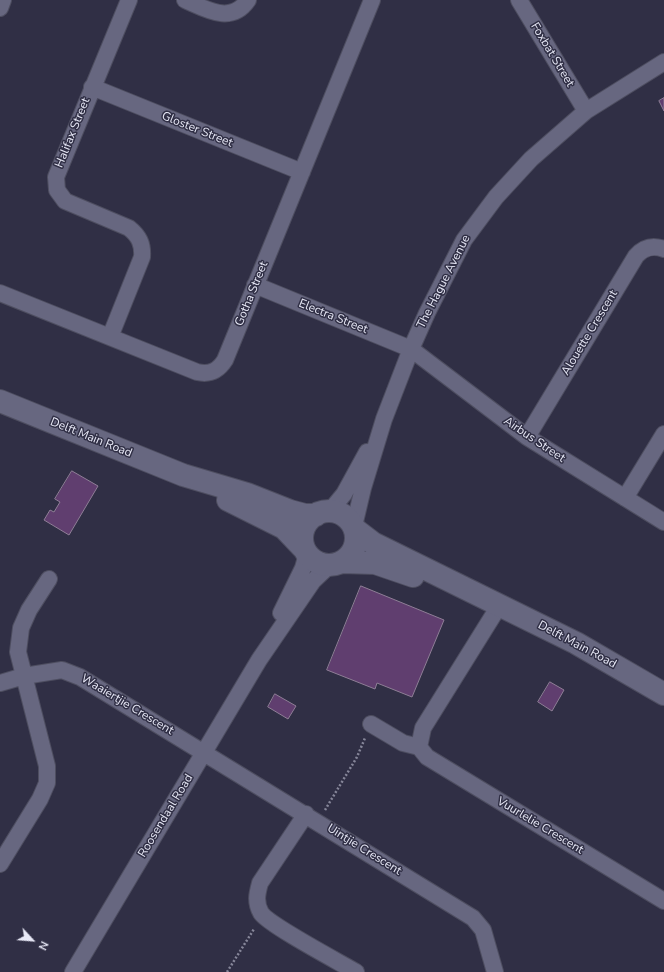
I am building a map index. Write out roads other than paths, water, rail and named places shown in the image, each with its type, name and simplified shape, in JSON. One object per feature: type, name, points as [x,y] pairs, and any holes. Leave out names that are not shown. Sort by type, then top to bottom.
[{"type":"street","points":[[0,8],[3,0]]},
{"type":"street","name":"Halifax Street","points":[[110,337],[142,257],[142,245],[135,233],[129,228],[65,201],[60,196],[56,184],[58,171],[129,0]]},
{"type":"street","points":[[185,0],[215,12],[228,14],[240,9],[248,0]]},
{"type":"street","name":"Gotha Street","points":[[0,293],[197,372],[209,373],[221,366],[225,360],[372,0]]},
{"type":"street","name":"Foxbat Street","points":[[518,0],[586,111]]},
{"type":"street","name":"The Hague Avenue","points":[[355,528],[361,494],[384,419],[411,349],[435,296],[464,240],[496,197],[531,159],[586,111],[664,62]]},
{"type":"street","name":"Gloster Street","points":[[92,87],[302,172]]},
{"type":"street","name":"Alouette Crescent","points":[[527,437],[636,256],[645,248],[650,247],[664,249]]},
{"type":"street","name":"Electra Street","points":[[255,285],[411,349]]},
{"type":"street","name":"Airbus Street","points":[[411,349],[527,437],[664,522]]},
{"type":"street","name":"Delft Main Road","points":[[0,402],[183,475],[247,494],[290,512],[305,515],[323,513]]},
{"type":"street","name":"The Hague Avenue","points":[[323,513],[350,484],[384,419]]},
{"type":"street","points":[[625,498],[664,434]]},
{"type":"street","name":"Delft Main Road","points":[[183,475],[240,507],[284,528],[306,551]]},
{"type":"street","points":[[323,513],[344,515],[355,528],[356,543],[353,551],[336,564],[317,562],[306,551],[302,540],[303,531],[307,523],[323,513]]},
{"type":"street","name":"Delft Main Road","points":[[355,528],[373,543],[576,643],[664,694]]},
{"type":"street","name":"Roosendaal Road","points":[[259,660],[303,568],[306,551]]},
{"type":"street","name":"Delft Main Road","points":[[336,564],[364,562],[379,564],[467,596],[494,603]]},
{"type":"street","name":"Roosendaal Road","points":[[73,972],[259,660],[313,581],[336,564]]},
{"type":"street","points":[[0,864],[40,799],[47,783],[47,766],[18,652],[21,628],[29,610],[49,580]]},
{"type":"street","points":[[371,724],[403,744],[419,747],[423,728],[494,603]]},
{"type":"street","name":"Waaiertjie Crescent","points":[[0,683],[24,676],[62,670],[80,677],[204,751]]},
{"type":"street","name":"Vuurlelie Crescent","points":[[419,747],[426,758],[664,901]]},
{"type":"street","name":"Uintjie Crescent","points":[[204,751],[473,918],[483,930],[495,972]]},
{"type":"street","points":[[312,818],[260,883],[257,893],[257,904],[262,914],[285,930],[356,972]]}]
